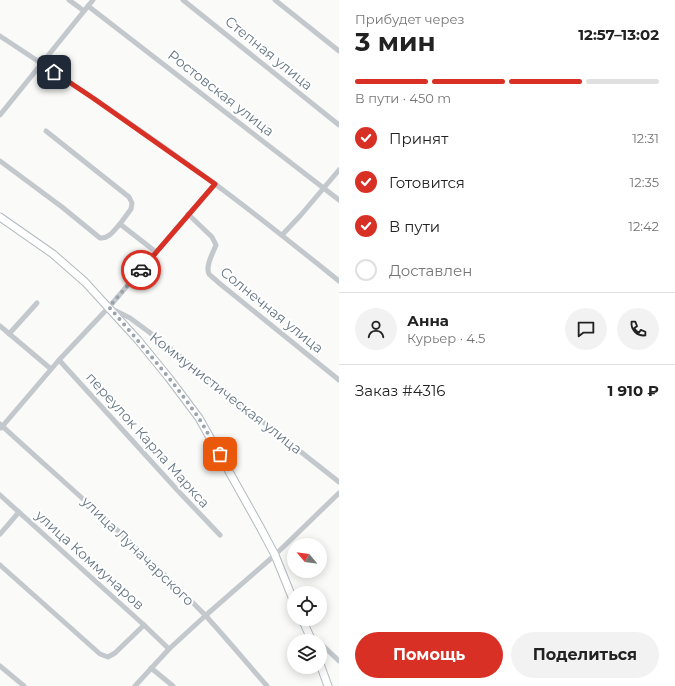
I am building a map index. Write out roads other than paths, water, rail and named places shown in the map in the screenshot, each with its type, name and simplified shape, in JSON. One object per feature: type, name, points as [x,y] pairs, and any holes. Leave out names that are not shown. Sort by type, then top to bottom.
[{"type":"main road","name":"Коммунистическая улица","points":[[0,217],[54,254],[85,282],[109,307]]},
{"type":"main road","points":[[109,307],[169,378],[198,418],[259,525],[275,556],[287,586]]},
{"type":"main road","points":[[305,626],[308,632]]},
{"type":"main road","points":[[324,674],[328,686]]},
{"type":"street","points":[[69,0],[84,12]]},
{"type":"street","points":[[0,115],[93,0]]},
{"type":"street","name":"Степная улица","points":[[183,0],[339,125]]},
{"type":"street","points":[[275,0],[339,51]]},
{"type":"street","name":"Ростовская улица","points":[[88,6],[339,200]]},
{"type":"street","points":[[0,36],[99,102],[215,184],[339,281]]},
{"type":"street","points":[[0,161],[100,238],[109,236],[131,209],[132,202],[129,197],[46,131]]},
{"type":"street","points":[[282,235],[339,170]]},
{"type":"street","points":[[1,426],[59,360],[109,307],[215,184]]},
{"type":"street","name":"Солнечная улица","points":[[188,214],[212,237],[216,245],[207,269],[210,274],[219,283],[339,380]]},
{"type":"street","points":[[120,224],[156,252]]},
{"type":"street","points":[[10,334],[37,303]]},
{"type":"street","name":"Коммунистическая улица","points":[[109,307],[130,318],[149,332],[339,482]]},
{"type":"street","points":[[0,326],[51,369]]},
{"type":"street","name":"переулок Карла Маркса","points":[[59,360],[220,535]]},
{"type":"street","name":"улица Луначарского","points":[[1,426],[105,519],[158,569],[205,616],[267,686]]},
{"type":"street","points":[[135,686],[169,649],[275,556],[339,493]]},
{"type":"street","name":"улица Коммунаров","points":[[0,495],[169,649]]},
{"type":"street","name":"улица Коммунаров","points":[[0,534],[20,512]]},
{"type":"street","name":"улица Коммунаров","points":[[0,565],[100,654],[108,657],[115,654],[144,625]]},
{"type":"street","points":[[327,650],[339,661]]},
{"type":"street","points":[[0,666],[24,686]]},
{"type":"street","points":[[151,668],[173,686]]}]
